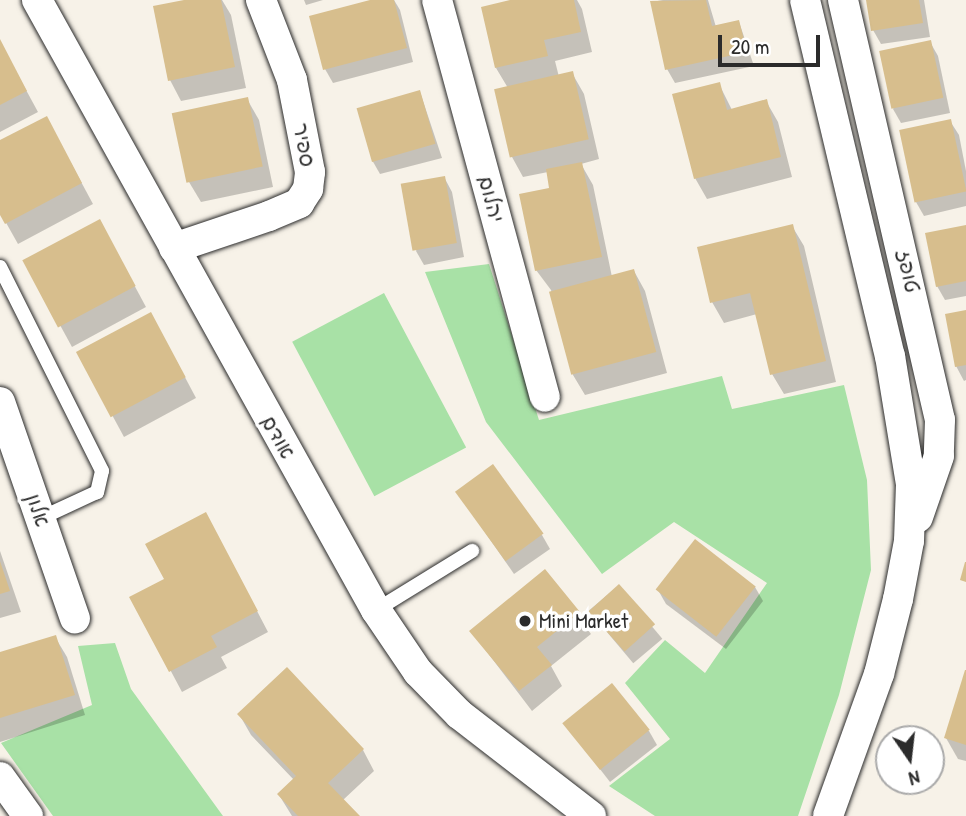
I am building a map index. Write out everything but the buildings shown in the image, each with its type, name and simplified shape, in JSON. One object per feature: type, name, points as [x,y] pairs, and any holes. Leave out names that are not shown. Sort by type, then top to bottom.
[{"type":"street","name":"אודם","points":[[37,0],[376,610],[418,672],[458,714],[591,816]]},
{"type":"street","name":"ספיר","points":[[174,248],[299,203],[308,189],[310,172],[292,80],[261,0]]},
{"type":"street","name":"יהלום","points":[[437,0],[545,397]]},
{"type":"street","name":"טופז","points":[[805,0],[905,426],[911,484],[909,541]]},
{"type":"street","name":"טופז","points":[[828,816],[879,674],[909,541],[939,456],[940,420],[843,0]]},
{"type":"street","name":"אלון","points":[[0,401],[75,618]]},
{"type":"street","points":[[0,777],[28,816]]},
{"type":"lane","points":[[0,267],[102,471],[97,492],[41,518]]},
{"type":"lane","points":[[376,610],[472,551]]},
{"type":"green space","points":[[489,264],[539,420],[722,376],[732,409],[844,385],[867,480],[871,570],[839,695],[798,816],[655,816],[609,786],[670,739],[625,683],[665,640],[705,673],[767,583],[674,522],[602,574],[486,422],[425,272]]},
{"type":"green space","points":[[384,293],[466,448],[374,496],[292,342]]},
{"type":"green space","points":[[115,643],[131,689],[223,816],[53,816],[1,743],[92,705],[78,646]]},
{"type":"place","name":"Mini Market","points":[[525,621]]}]
